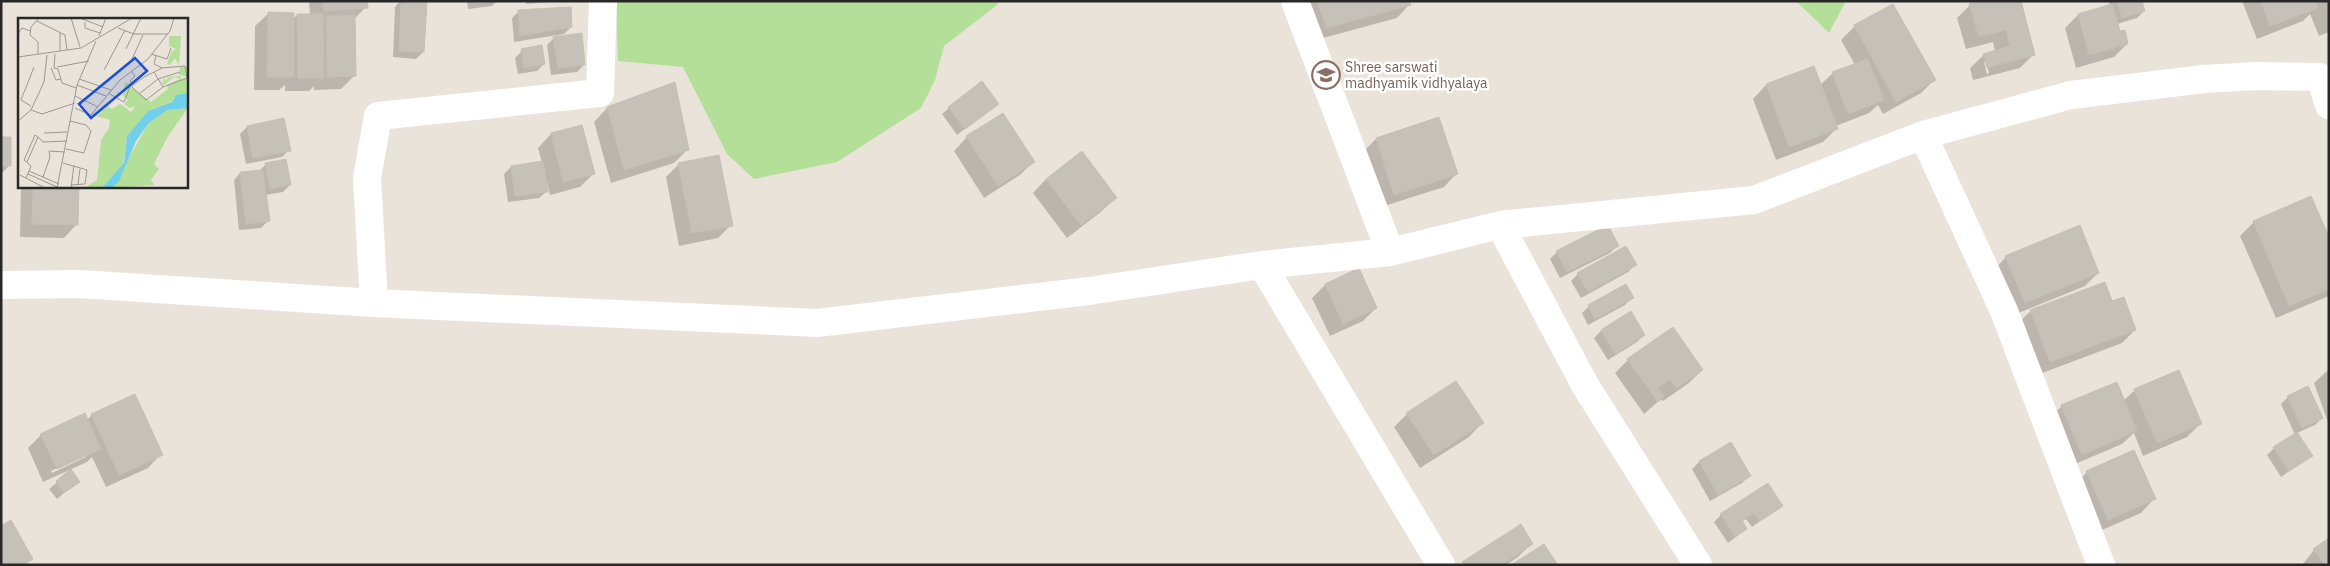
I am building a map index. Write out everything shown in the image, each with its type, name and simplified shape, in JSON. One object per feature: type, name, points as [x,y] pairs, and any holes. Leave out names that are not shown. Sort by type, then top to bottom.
[{"type":"street","points":[[374,304],[367,178],[378,116],[600,93],[603,1]]},
{"type":"street","points":[[1295,1],[1390,252]]},
{"type":"street","points":[[1,285],[79,284],[374,304],[817,323],[1089,292],[1262,265],[1390,252],[1500,225],[1754,200],[1923,136],[2071,95],[2256,76],[2320,77],[2329,105]]},
{"type":"street","points":[[1923,136],[2004,311],[2101,565]]},
{"type":"street","points":[[1500,225],[1585,385],[1698,565]]},
{"type":"street","points":[[1262,265],[1441,565]]},
{"type":"green space","points":[[616,1],[998,1],[997,5],[944,46],[935,80],[921,108],[837,162],[754,179],[727,154],[683,67],[618,61]]},
{"type":"green space","points":[[1796,1],[1846,1],[1829,33]]},
{"type":"building","points":[[323,1],[367,1],[368,8],[324,11]]},
{"type":"building","points":[[401,1],[427,1],[424,52],[399,51]]},
{"type":"building","points":[[1318,1],[1410,1],[1411,5],[1326,28]]},
{"type":"building","points":[[1979,1],[2021,1],[2035,55],[1987,68],[1983,54],[2010,46],[2006,30],[1979,37],[1969,4]]},
{"type":"building","points":[[2117,1],[2142,1],[2145,11],[2122,18]]},
{"type":"building","points":[[2261,1],[2316,1],[2318,8],[2270,26]]},
{"type":"building","points":[[1893,4],[1936,80],[1896,102],[1854,25]]},
{"type":"building","points":[[2112,4],[2120,31],[2125,30],[2128,44],[2089,55],[2078,14]]},
{"type":"building","points":[[571,7],[572,27],[520,36],[518,10]]},
{"type":"building","points":[[268,12],[294,13],[294,77],[267,77]]},
{"type":"building","points":[[297,14],[323,14],[324,78],[298,78]]},
{"type":"building","points":[[355,15],[356,76],[327,77],[326,16]]},
{"type":"building","points":[[582,33],[585,65],[558,68],[553,37]]},
{"type":"building","points":[[542,45],[545,64],[524,68],[521,49]]},
{"type":"building","points":[[1868,59],[1884,100],[1848,114],[1832,72]]},
{"type":"building","points":[[1814,66],[1838,129],[1789,147],[1766,84]]},
{"type":"building","points":[[982,81],[999,104],[965,129],[948,107]]},
{"type":"building","points":[[675,82],[689,150],[624,170],[607,107]]},
{"type":"building","points":[[1003,113],[1035,162],[998,186],[966,136]]},
{"type":"building","points":[[1439,117],[1458,174],[1394,195],[1376,138]]},
{"type":"building","points":[[284,118],[291,151],[253,158],[247,126]]},
{"type":"building","points":[[582,125],[595,174],[563,182],[551,133]]},
{"type":"building","points":[[1,137],[11,137],[11,166],[1,166]]},
{"type":"building","points":[[1082,151],[1117,198],[1081,225],[1046,179]]},
{"type":"building","points":[[719,155],[733,226],[692,233],[678,163]]},
{"type":"building","points":[[286,159],[291,185],[270,189],[265,163]]},
{"type":"building","points":[[543,161],[548,192],[515,196],[511,166]]},
{"type":"building","points":[[263,170],[270,221],[246,224],[240,172]]},
{"type":"building","points":[[33,188],[79,188],[78,225],[32,224]]},
{"type":"building","points":[[2311,196],[2329,237],[2329,289],[2289,306],[2253,221]]},
{"type":"building","points":[[1608,225],[1619,246],[1567,272],[1556,251]]},
{"type":"building","points":[[2080,225],[2099,273],[2025,303],[2005,256]]},
{"type":"building","points":[[1626,246],[1637,265],[1588,292],[1577,273]]},
{"type":"building","points":[[1359,268],[1377,308],[1343,324],[1325,284]]},
{"type":"building","points":[[2105,282],[2112,301],[2124,297],[2136,330],[2050,362],[2030,310]]},
{"type":"building","points":[[1626,284],[1634,298],[1595,319],[1588,305]]},
{"type":"building","points":[[1631,311],[1645,335],[1615,354],[1601,330]]},
{"type":"building","points":[[1673,327],[1703,370],[1677,388],[1670,379],[1658,388],[1664,397],[1658,402],[1627,359]]},
{"type":"building","points":[[2179,370],[2202,424],[2157,443],[2134,389]]},
{"type":"building","points":[[1456,381],[1484,423],[1434,455],[1406,413]]},
{"type":"building","points":[[2117,382],[2137,431],[2082,455],[2061,405]]},
{"type":"building","points":[[2308,386],[2323,418],[2302,428],[2287,396]]},
{"type":"building","points":[[135,394],[163,455],[119,475],[91,414]]},
{"type":"building","points":[[85,413],[101,449],[57,469],[40,434]]},
{"type":"building","points":[[2297,432],[2313,456],[2289,471],[2273,447]]},
{"type":"building","points":[[1731,442],[1751,476],[1718,495],[1699,461]]},
{"type":"building","points":[[2134,450],[2156,499],[2108,520],[2086,471]]},
{"type":"building","points":[[71,469],[80,482],[64,493],[56,481]]},
{"type":"building","points":[[1768,483],[1783,506],[1760,521],[1754,513],[1742,520],[1747,529],[1735,537],[1720,514]]},
{"type":"building","points":[[11,520],[33,559],[23,565],[1,565],[1,526]]},
{"type":"building","points":[[1521,524],[1533,544],[1501,565],[1464,565],[1462,562]]},
{"type":"building","points":[[2329,538],[2329,565],[2325,565],[2313,549]]},
{"type":"building","points":[[1544,544],[1558,565],[1511,565]]},
{"type":"place","name":"Shree sarswati madhyamik vidhyalaya","points":[[1326,75]]}]
